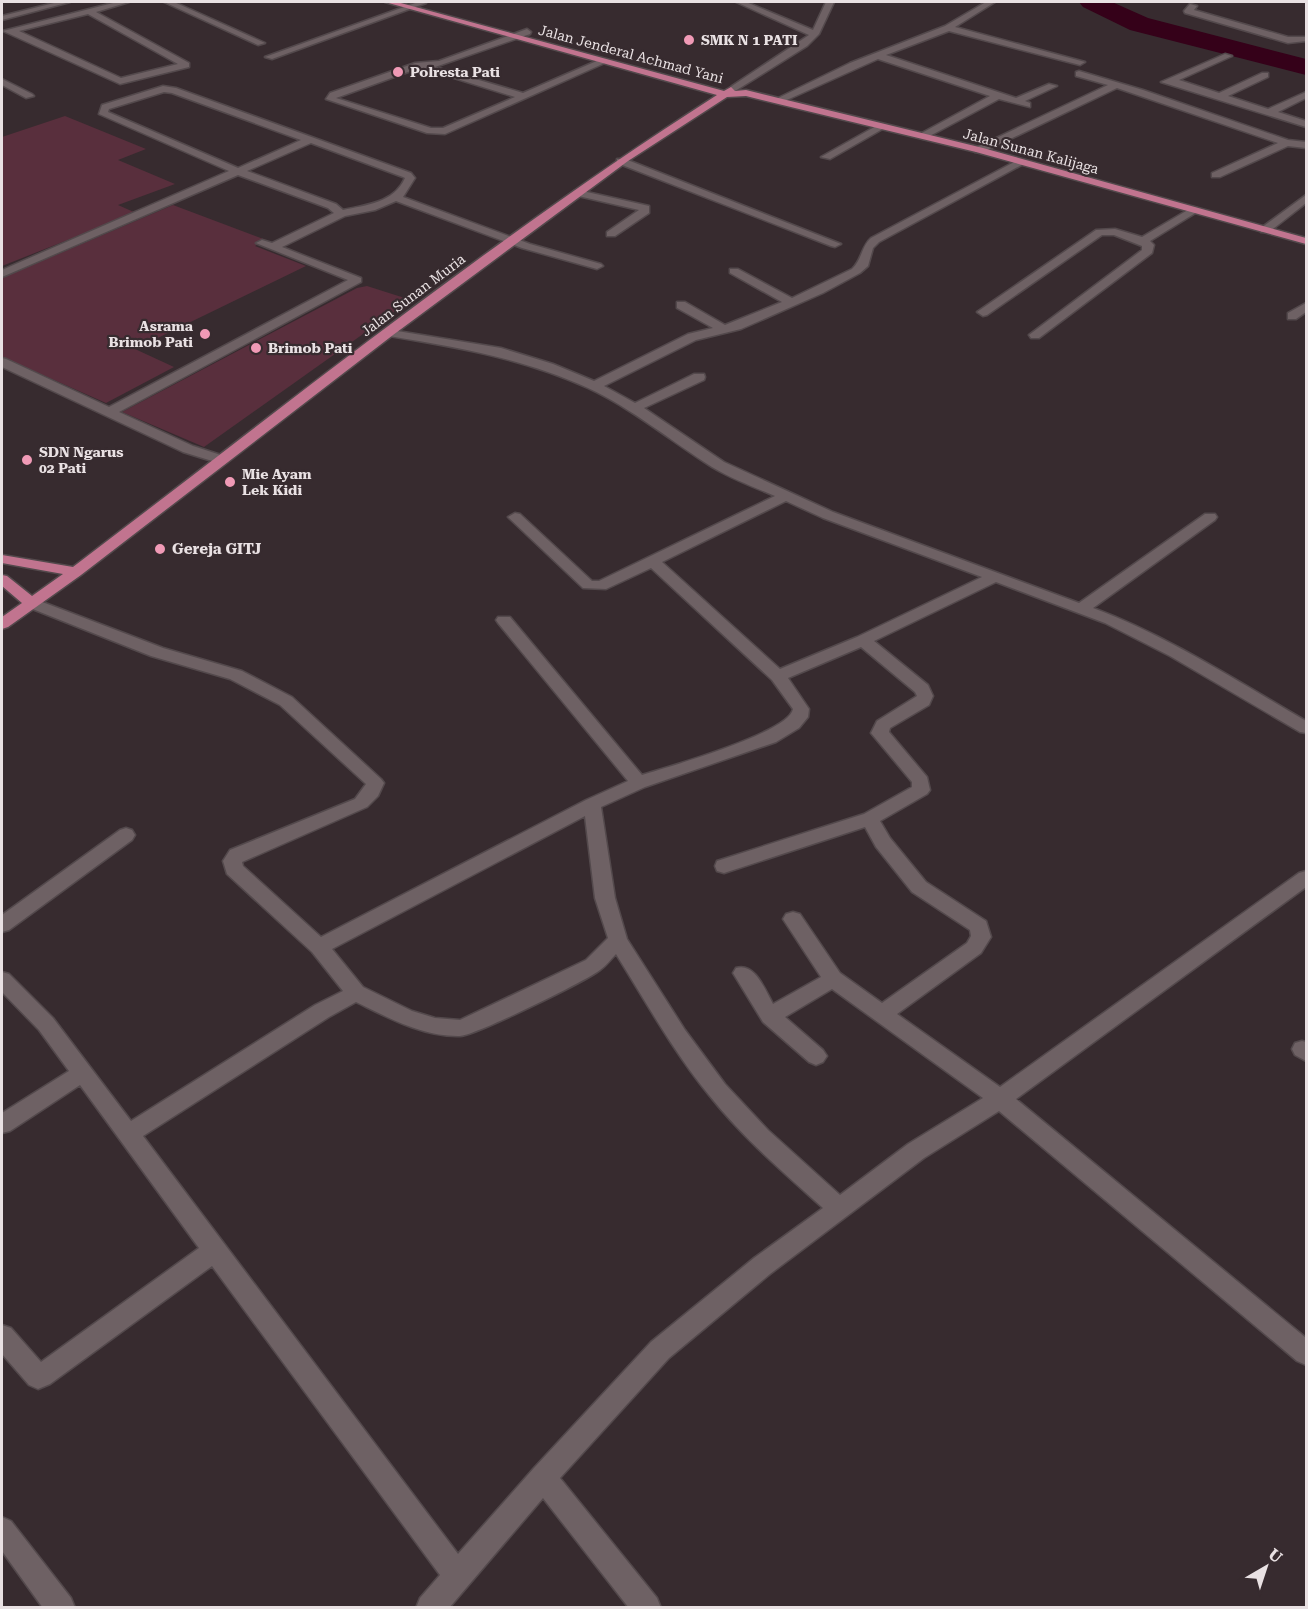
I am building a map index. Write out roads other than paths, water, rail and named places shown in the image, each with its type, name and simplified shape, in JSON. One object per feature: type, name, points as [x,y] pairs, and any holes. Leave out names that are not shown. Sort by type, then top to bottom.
[{"type":"main road","name":"Jalan Jenderal Achmad Yani","points":[[389,2],[641,72],[735,92]]},
{"type":"main road","name":"Jalan Jenderal Achmad Yani","points":[[420,2],[735,92]]},
{"type":"main road","points":[[561,50],[573,45]]},
{"type":"main road","points":[[601,61],[612,56]]},
{"type":"main road","points":[[641,72],[651,67]]},
{"type":"main road","name":"Jalan Sunan Kalijaga","points":[[735,92],[979,150],[1306,241]]},
{"type":"main road","name":"Jalan Sunan Muria","points":[[2,624],[76,572],[389,332],[621,161],[735,92]]},
{"type":"main road","points":[[2,559],[76,572]]},
{"type":"main road","points":[[2,579],[31,603]]},
{"type":"street","points":[[2,18],[66,2]]},
{"type":"street","points":[[6,32],[125,2]]},
{"type":"street","points":[[168,2],[261,42]]},
{"type":"street","points":[[269,57],[420,2]]},
{"type":"street","points":[[740,2],[815,34]]},
{"type":"street","points":[[777,101],[948,28],[992,2]]},
{"type":"street","points":[[1193,4],[1188,11],[1288,40],[1306,39]]},
{"type":"street","points":[[735,92],[815,34],[825,5]]},
{"type":"street","points":[[6,32],[120,81],[186,65],[89,11]]},
{"type":"street","points":[[948,28],[1080,62]]},
{"type":"street","points":[[527,32],[440,64],[418,65],[333,95],[331,99],[439,132],[601,61]]},
{"type":"street","points":[[879,56],[1022,103],[1052,86]]},
{"type":"street","points":[[1140,92],[1228,56]]},
{"type":"street","points":[[418,65],[523,96]]},
{"type":"street","points":[[1079,74],[1140,92],[1287,143],[1306,145]]},
{"type":"street","points":[[1219,96],[1265,75]]},
{"type":"street","points":[[1170,80],[1306,124]]},
{"type":"street","points":[[2,82],[29,96]]},
{"type":"street","points":[[979,150],[1116,85]]},
{"type":"street","points":[[110,412],[357,280],[268,245],[341,214],[397,198],[410,182],[410,178],[168,89],[105,108],[104,114],[239,172],[332,206],[341,214]]},
{"type":"street","points":[[924,136],[999,95]]},
{"type":"street","points":[[1269,112],[1306,95]]},
{"type":"street","points":[[826,157],[881,127]]},
{"type":"street","points":[[2,274],[310,140]]},
{"type":"street","points":[[1216,175],[1287,143]]},
{"type":"street","points":[[621,161],[835,244]]},
{"type":"street","points":[[594,386],[692,337],[723,329],[792,303],[856,272],[864,264],[868,247],[886,233],[1022,162]]},
{"type":"street","points":[[578,193],[645,208],[644,213],[611,234]]},
{"type":"street","points":[[397,198],[512,241],[597,266]]},
{"type":"street","points":[[1265,230],[1306,198]]},
{"type":"street","points":[[1143,241],[1193,210]]},
{"type":"street","points":[[983,312],[1100,232],[1115,232],[1143,241],[1148,245],[1148,250],[1035,335]]},
{"type":"street","points":[[734,271],[792,303]]},
{"type":"street","points":[[681,305],[723,329]]},
{"type":"street","points":[[1292,316],[1306,307]]},
{"type":"street","points":[[389,332],[501,351],[549,367],[594,386],[634,408],[719,465],[828,515],[1112,620],[1176,652],[1306,728]]},
{"type":"street","points":[[2,362],[188,449],[222,460]]},
{"type":"street","points":[[634,408],[699,377]]},
{"type":"street","points":[[514,518],[588,585],[594,587],[601,586],[712,534],[786,496]]},
{"type":"street","points":[[1081,609],[1210,517]]},
{"type":"street","points":[[319,947],[592,804],[639,783],[770,738],[800,717],[801,709],[778,676],[652,561]]},
{"type":"street","points":[[778,676],[863,640],[995,576]]},
{"type":"street","points":[[31,603],[157,652],[236,675],[285,701],[375,783],[372,792],[362,803],[237,855],[232,861],[234,868],[319,947],[356,993],[406,1017],[435,1026],[462,1028],[592,965],[618,940]]},
{"type":"street","points":[[504,620],[639,783]]},
{"type":"street","points":[[724,866],[870,819],[921,790],[921,781],[880,733],[883,725],[923,701],[925,696],[922,689],[863,640]]},
{"type":"street","points":[[592,804],[605,898],[618,940],[716,1089],[754,1130],[839,1208]]},
{"type":"street","points":[[870,819],[882,842],[919,887],[979,926],[981,937],[974,948],[883,1013]]},
{"type":"street","points":[[2,925],[126,835]]},
{"type":"street","points":[[430,1608],[543,1477],[660,1350],[762,1266],[916,1151],[1000,1099],[1306,878]]},
{"type":"street","points":[[793,919],[834,979],[1000,1099],[1306,1353]]},
{"type":"street","points":[[743,973],[770,1016],[816,1056]]},
{"type":"street","points":[[770,1016],[834,979]]},
{"type":"street","points":[[2,980],[46,1024],[458,1576]]},
{"type":"street","points":[[128,1134],[322,1011],[356,993]]},
{"type":"street","points":[[2,1124],[82,1073]]},
{"type":"street","points":[[2,1336],[38,1377],[41,1376],[214,1251]]},
{"type":"street","points":[[543,1477],[647,1608]]},
{"type":"street","points":[[2,1530],[61,1608]]},
{"type":"waterway","points":[[1092,2],[1139,24],[1306,67]]},
{"type":"place","name":"SMK N 1 PATI","points":[[689,40]]},
{"type":"place","name":"Polresta Pati","points":[[398,72]]},
{"type":"place","name":"Asrama Brimob Pati","points":[[205,334]]},
{"type":"place","name":"Brimob Pati","points":[[256,348]]},
{"type":"place","name":"SDN Ngarus 02 Pati","points":[[27,460]]},
{"type":"place","name":"Mie Ayam Lek Kidi","points":[[230,482]]},
{"type":"place","name":"Gereja GITJ","points":[[160,549]]}]
